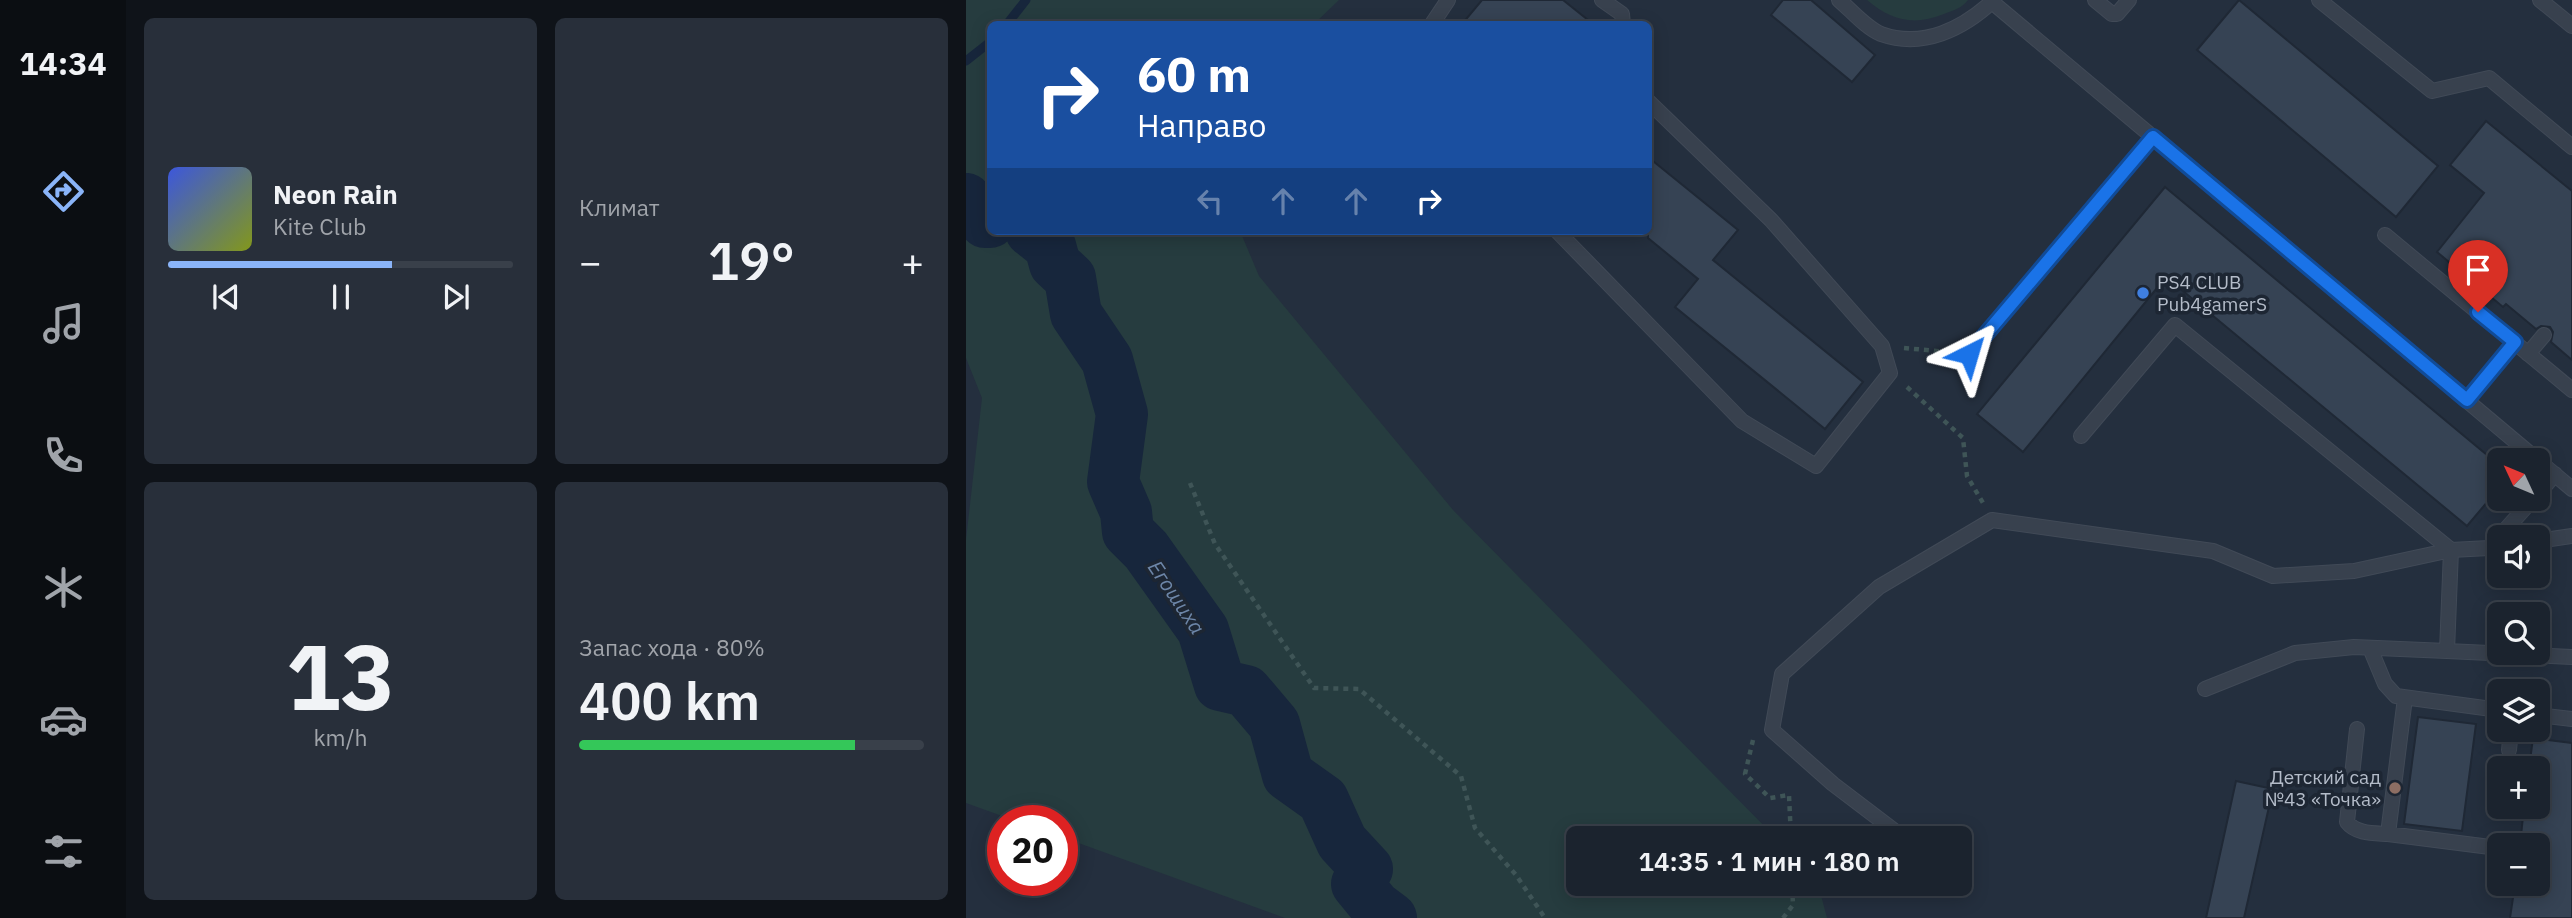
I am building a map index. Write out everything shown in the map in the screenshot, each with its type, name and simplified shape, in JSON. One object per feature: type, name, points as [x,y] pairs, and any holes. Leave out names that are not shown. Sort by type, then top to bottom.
[{"type":"lane","points":[[1434,21],[1448,0]]},
{"type":"lane","points":[[1602,0],[1622,14],[1623,21]]},
{"type":"lane","points":[[1839,0],[1879,33],[1914,41],[1955,30],[1993,1],[2572,489]]},
{"type":"lane","points":[[2095,0],[2112,14],[2117,13],[2129,0]]},
{"type":"lane","points":[[2319,0],[2432,91],[2489,78],[2572,147]]},
{"type":"lane","points":[[2540,0],[2572,26]]},
{"type":"lane","points":[[1561,235],[1742,421],[1816,466],[1890,373],[1882,346],[1771,220],[1652,105]]},
{"type":"lane","points":[[1969,354],[2153,137]]},
{"type":"lane","points":[[2385,235],[2572,390]]},
{"type":"lane","points":[[2081,436],[2175,325],[2451,550]]},
{"type":"lane","points":[[2528,354],[2544,335]]},
{"type":"lane","points":[[2467,400],[2515,342]]},
{"type":"lane","points":[[2550,480],[2555,474]]},
{"type":"lane","points":[[2512,525],[2523,511]]},
{"type":"lane","points":[[1888,826],[1833,784],[1772,730],[1782,674],[1879,587],[1992,520],[2213,551],[2273,576],[2354,570],[2451,550],[2487,548]]},
{"type":"lane","points":[[2550,540],[2572,537]]},
{"type":"lane","points":[[2447,651],[2451,550]]},
{"type":"lane","points":[[2205,689],[2295,653],[2354,647],[2572,657]]},
{"type":"lane","points":[[2370,648],[2389,690],[2405,698],[2487,708]]},
{"type":"lane","points":[[2388,834],[2405,698]]},
{"type":"lane","points":[[2550,716],[2572,719]]},
{"type":"lane","points":[[2357,729],[2347,822],[2351,828],[2487,847]]},
{"type":"lane","points":[[2509,750],[2510,742]]},
{"type":"path","points":[[1882,346],[1969,354]]},
{"type":"path","points":[[1890,373],[1963,438],[1967,475],[1992,520]]},
{"type":"path","points":[[1190,483],[1215,544],[1314,688],[1359,689],[1461,776],[1475,828],[1516,875],[1545,918]]},
{"type":"path","points":[[1756,727],[1745,774],[1770,797],[1789,795],[1790,826]]},
{"type":"path","points":[[1783,918],[1793,905],[1793,896]]},
{"type":"green space","points":[[966,0],[1339,0],[1317,21],[987,21],[987,235],[1242,235],[1259,276],[1453,510],[1764,826],[1566,826],[1566,896],[1821,896],[1827,918],[1285,918],[1078,843],[1078,805],[987,805],[987,811],[966,803],[966,540],[982,398],[966,358]]},
{"type":"green space","points":[[1867,0],[1968,0],[1960,7],[1933,18],[1913,20],[1894,17]]},
{"type":"building","points":[[1482,0],[1563,0],[1589,21],[1464,21]]},
{"type":"building","points":[[1783,0],[1811,0],[1875,55],[1852,82],[1771,15]]},
{"type":"building","points":[[2239,0],[2438,166],[2396,217],[2197,50]]},
{"type":"building","points":[[2486,121],[2572,191],[2572,360],[2551,342],[2553,332],[2550,327],[2541,326],[2536,329],[2506,304],[2503,307],[2437,252],[2484,193],[2450,165]]},
{"type":"building","points":[[1652,160],[1738,230],[1713,260],[1863,382],[1825,429],[1675,307],[1698,279],[1648,238],[1648,235],[1652,235]]},
{"type":"building","points":[[2165,187],[2487,455],[2487,502],[2467,526],[2166,277],[2023,452],[1977,414]]},
{"type":"building","points":[[2418,717],[2476,724],[2462,831],[2404,824]]},
{"type":"building","points":[[2550,740],[2572,743],[2572,918],[2510,918],[2513,896],[2550,896],[2550,833],[2521,833],[2523,819],[2550,819],[2550,756],[2531,756],[2532,742]]},
{"type":"building","points":[[2236,781],[2273,789],[2244,918],[2206,918]]},
{"type":"waterway","points":[[1009,21],[1026,0]]},
{"type":"waterway","points":[[966,61],[987,44]]},
{"type":"waterway","name":"Егошиха","points":[[966,199],[987,222]]},
{"type":"waterway","name":"Егошиха","points":[[1036,235],[1050,246],[1055,264],[1070,278],[1076,314],[1107,360],[1122,414],[1113,482],[1126,512],[1128,532],[1146,550],[1203,630],[1220,685],[1246,691],[1274,724],[1288,775],[1323,800],[1342,842],[1367,869],[1357,884],[1375,906],[1391,918]]},
{"type":"place","name":"PS4 CLUB Pub4gamerS","points":[[2143,293]]},
{"type":"place","name":"Детский сад №43 «Точка»","points":[[2395,788]]},
{"type":"route","points":[[1969,354],[2153,137],[2467,400],[2515,342],[2478,312]]}]
